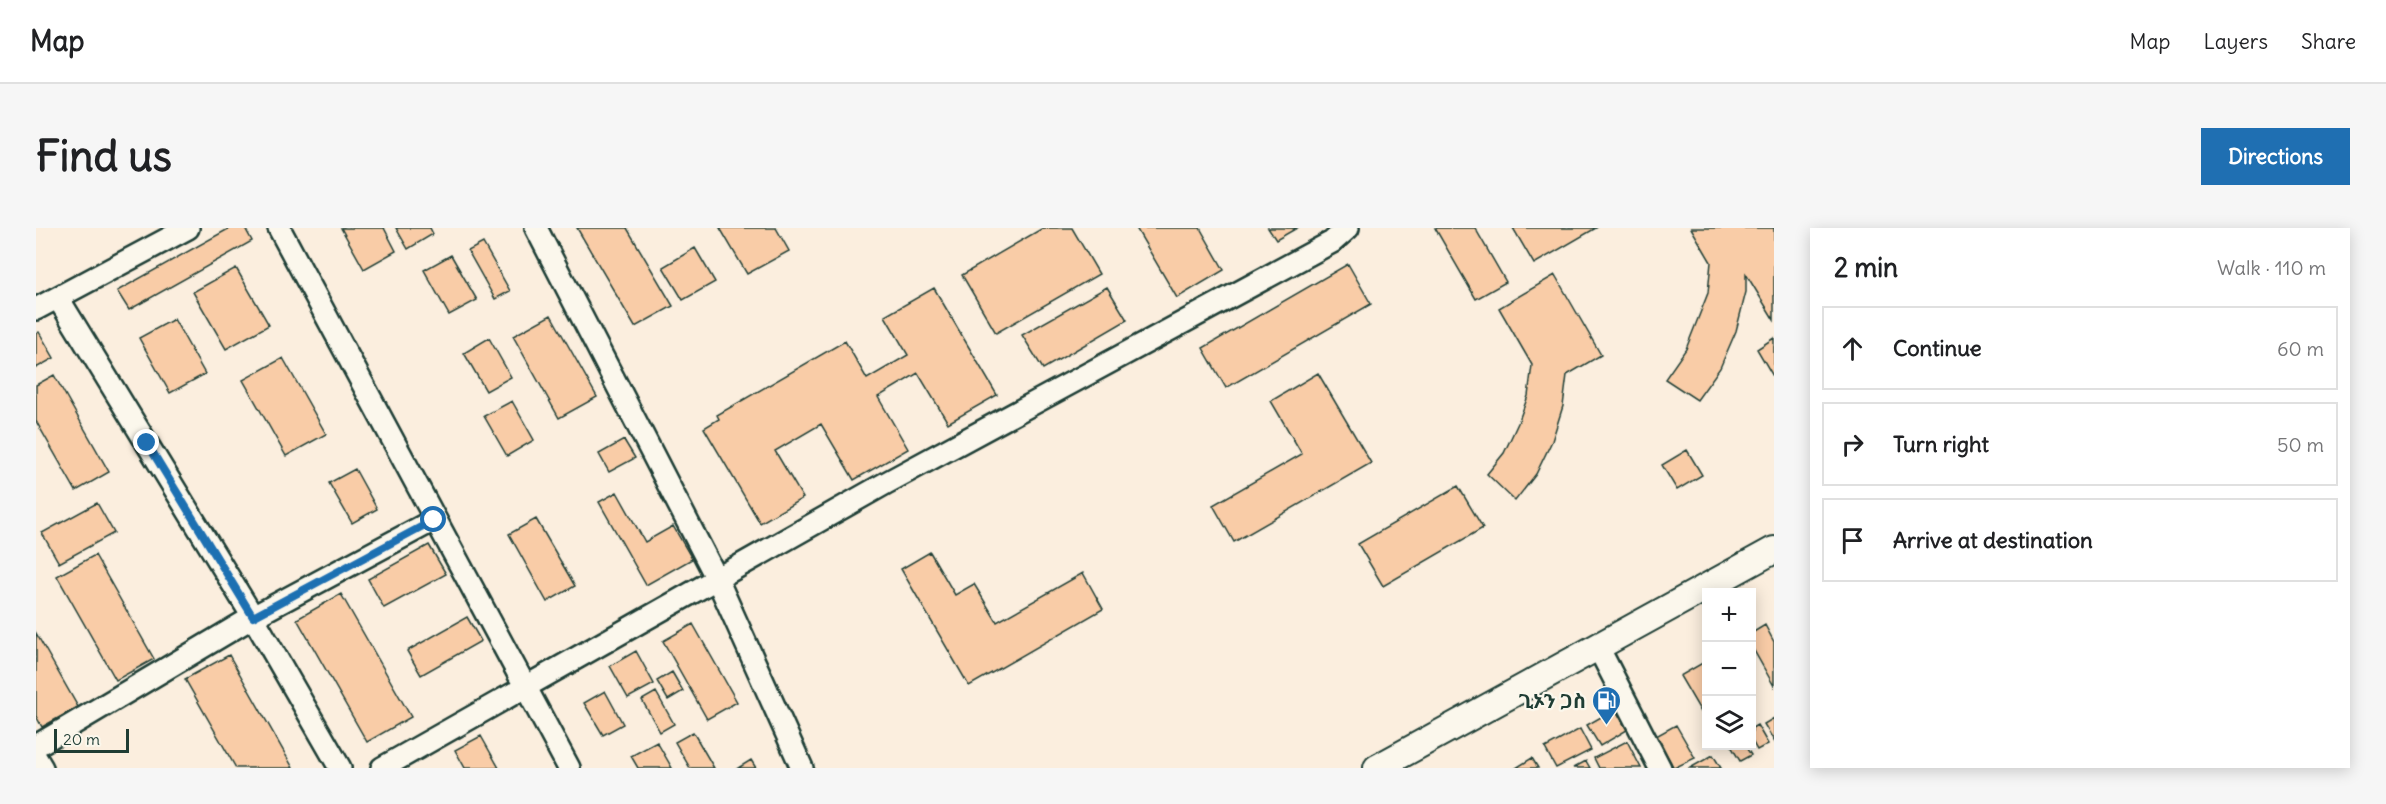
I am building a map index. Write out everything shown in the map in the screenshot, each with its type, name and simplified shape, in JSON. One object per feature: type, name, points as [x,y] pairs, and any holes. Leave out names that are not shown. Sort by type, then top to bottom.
[{"type":"street","points":[[36,309],[188,228]]},
{"type":"street","points":[[279,228],[569,768]]},
{"type":"street","points":[[536,228],[717,579],[802,768]]},
{"type":"street","points":[[382,768],[886,483],[1332,242],[1348,228]]},
{"type":"street","points":[[58,298],[253,617],[340,768]]},
{"type":"street","points":[[36,746],[253,617],[434,520]]},
{"type":"street","points":[[1377,768],[1774,550]]},
{"type":"street","points":[[1598,647],[1660,768]]},
{"type":"street","points":[[36,758],[42,768]]},
{"type":"building","points":[[230,228],[245,228],[252,241],[129,310],[117,291]]},
{"type":"building","points":[[341,228],[384,228],[396,251],[364,269]]},
{"type":"building","points":[[396,228],[430,228],[433,234],[408,249]]},
{"type":"building","points":[[577,228],[627,228],[673,306],[635,327]]},
{"type":"building","points":[[720,228],[776,228],[789,251],[747,274]]},
{"type":"building","points":[[1043,228],[1072,228],[1099,274],[996,333],[962,275]]},
{"type":"building","points":[[1136,228],[1200,228],[1224,270],[1177,298]]},
{"type":"building","points":[[1268,228],[1297,228],[1276,240]]},
{"type":"building","points":[[1435,228],[1475,228],[1506,282],[1476,299]]},
{"type":"building","points":[[1513,228],[1596,228],[1534,264]]},
{"type":"building","points":[[1691,228],[1774,228],[1774,320],[1746,274],[1746,292],[1736,331],[1720,368],[1697,400],[1665,379],[1686,349],[1708,293],[1711,262]]},
{"type":"building","points":[[483,243],[510,291],[495,299],[468,251]]},
{"type":"building","points":[[695,248],[715,282],[683,300],[663,267]]},
{"type":"building","points":[[451,255],[477,300],[449,315],[424,270]]},
{"type":"building","points":[[1348,264],[1371,304],[1226,388],[1203,348]]},
{"type":"building","points":[[236,268],[269,325],[226,349],[193,292]]},
{"type":"building","points":[[1555,275],[1601,355],[1567,375],[1563,406],[1552,441],[1536,474],[1515,501],[1487,474],[1504,453],[1518,423],[1528,396],[1532,365],[1499,308]]},
{"type":"building","points":[[1107,287],[1127,320],[1043,369],[1022,335]]},
{"type":"building","points":[[934,288],[997,395],[948,423],[918,373],[878,397],[908,449],[854,480],[821,424],[775,451],[803,498],[760,523],[704,428],[719,419],[717,415],[845,341],[867,379],[908,355],[885,316]]},
{"type":"building","points":[[551,315],[597,397],[559,418],[513,336]]},
{"type":"building","points":[[174,319],[205,374],[170,393],[139,338]]},
{"type":"building","points":[[39,332],[54,358],[36,368],[36,334]]},
{"type":"building","points":[[489,338],[511,377],[486,391],[464,353]]},
{"type":"building","points":[[1774,338],[1774,378],[1757,349]]},
{"type":"building","points":[[283,358],[326,434],[286,456],[243,380]]},
{"type":"building","points":[[1318,373],[1371,463],[1234,542],[1213,505],[1302,454],[1271,401]]},
{"type":"building","points":[[54,375],[109,472],[76,491],[36,421],[36,385]]},
{"type":"building","points":[[512,401],[534,440],[507,456],[484,416]]},
{"type":"building","points":[[624,440],[635,458],[609,472],[599,454]]},
{"type":"building","points":[[1687,450],[1702,475],[1677,490],[1662,465]]},
{"type":"building","points":[[355,469],[377,509],[352,523],[329,483]]},
{"type":"building","points":[[1458,486],[1483,528],[1383,586],[1358,544]]},
{"type":"building","points":[[617,492],[645,542],[673,526],[692,559],[646,585],[599,502]]},
{"type":"building","points":[[97,503],[114,533],[59,563],[42,533]]},
{"type":"building","points":[[536,519],[575,586],[547,602],[509,534]]},
{"type":"building","points":[[429,545],[446,574],[384,608],[368,579]]},
{"type":"building","points":[[930,552],[955,595],[974,584],[997,622],[1083,573],[1103,609],[969,686],[901,569]]},
{"type":"building","points":[[95,555],[154,659],[116,680],[57,576]]},
{"type":"building","points":[[341,594],[411,717],[367,742],[297,619]]},
{"type":"building","points":[[467,617],[481,641],[421,675],[407,651]]},
{"type":"building","points":[[693,624],[737,702],[707,719],[663,641]]},
{"type":"building","points":[[1765,625],[1774,642],[1774,686],[1756,654],[1756,631]]},
{"type":"building","points":[[36,633],[78,707],[42,727],[36,716]]},
{"type":"building","points":[[636,651],[654,684],[628,698],[610,666]]},
{"type":"building","points":[[229,655],[293,768],[236,768],[185,679]]},
{"type":"building","points":[[1702,663],[1702,711],[1701,712],[1680,676]]},
{"type":"building","points":[[672,672],[683,691],[668,700],[657,681]]},
{"type":"building","points":[[605,691],[623,724],[603,735],[584,703]]},
{"type":"building","points":[[656,692],[674,724],[660,732],[642,700]]},
{"type":"building","points":[[1615,709],[1627,730],[1600,746],[1587,725]]},
{"type":"building","points":[[1774,718],[1774,741],[1764,724]]},
{"type":"building","points":[[1676,725],[1695,758],[1674,768],[1656,736]]},
{"type":"building","points":[[1756,726],[1768,744],[1757,750],[1756,748]]},
{"type":"building","points":[[1580,729],[1591,750],[1556,768],[1545,748]]},
{"type":"building","points":[[693,732],[714,768],[690,768],[675,742]]},
{"type":"building","points":[[481,736],[499,768],[465,768],[455,750]]},
{"type":"building","points":[[1627,741],[1641,768],[1599,768],[1594,758]]},
{"type":"building","points":[[657,742],[672,768],[638,768],[631,756]]},
{"type":"building","points":[[1733,750],[1748,750],[1751,755],[1740,761]]},
{"type":"building","points":[[1713,755],[1721,768],[1690,768]]},
{"type":"building","points":[[1532,758],[1538,768],[1516,768]]},
{"type":"building","points":[[751,760],[756,768],[738,768]]},
{"type":"building","points":[[1586,761],[1590,768],[1573,768]]},
{"type":"place","name":"ጊኦን ጋስ","points":[[1607,726]]},
{"type":"route","points":[[147,443],[253,617],[434,520]]}]
